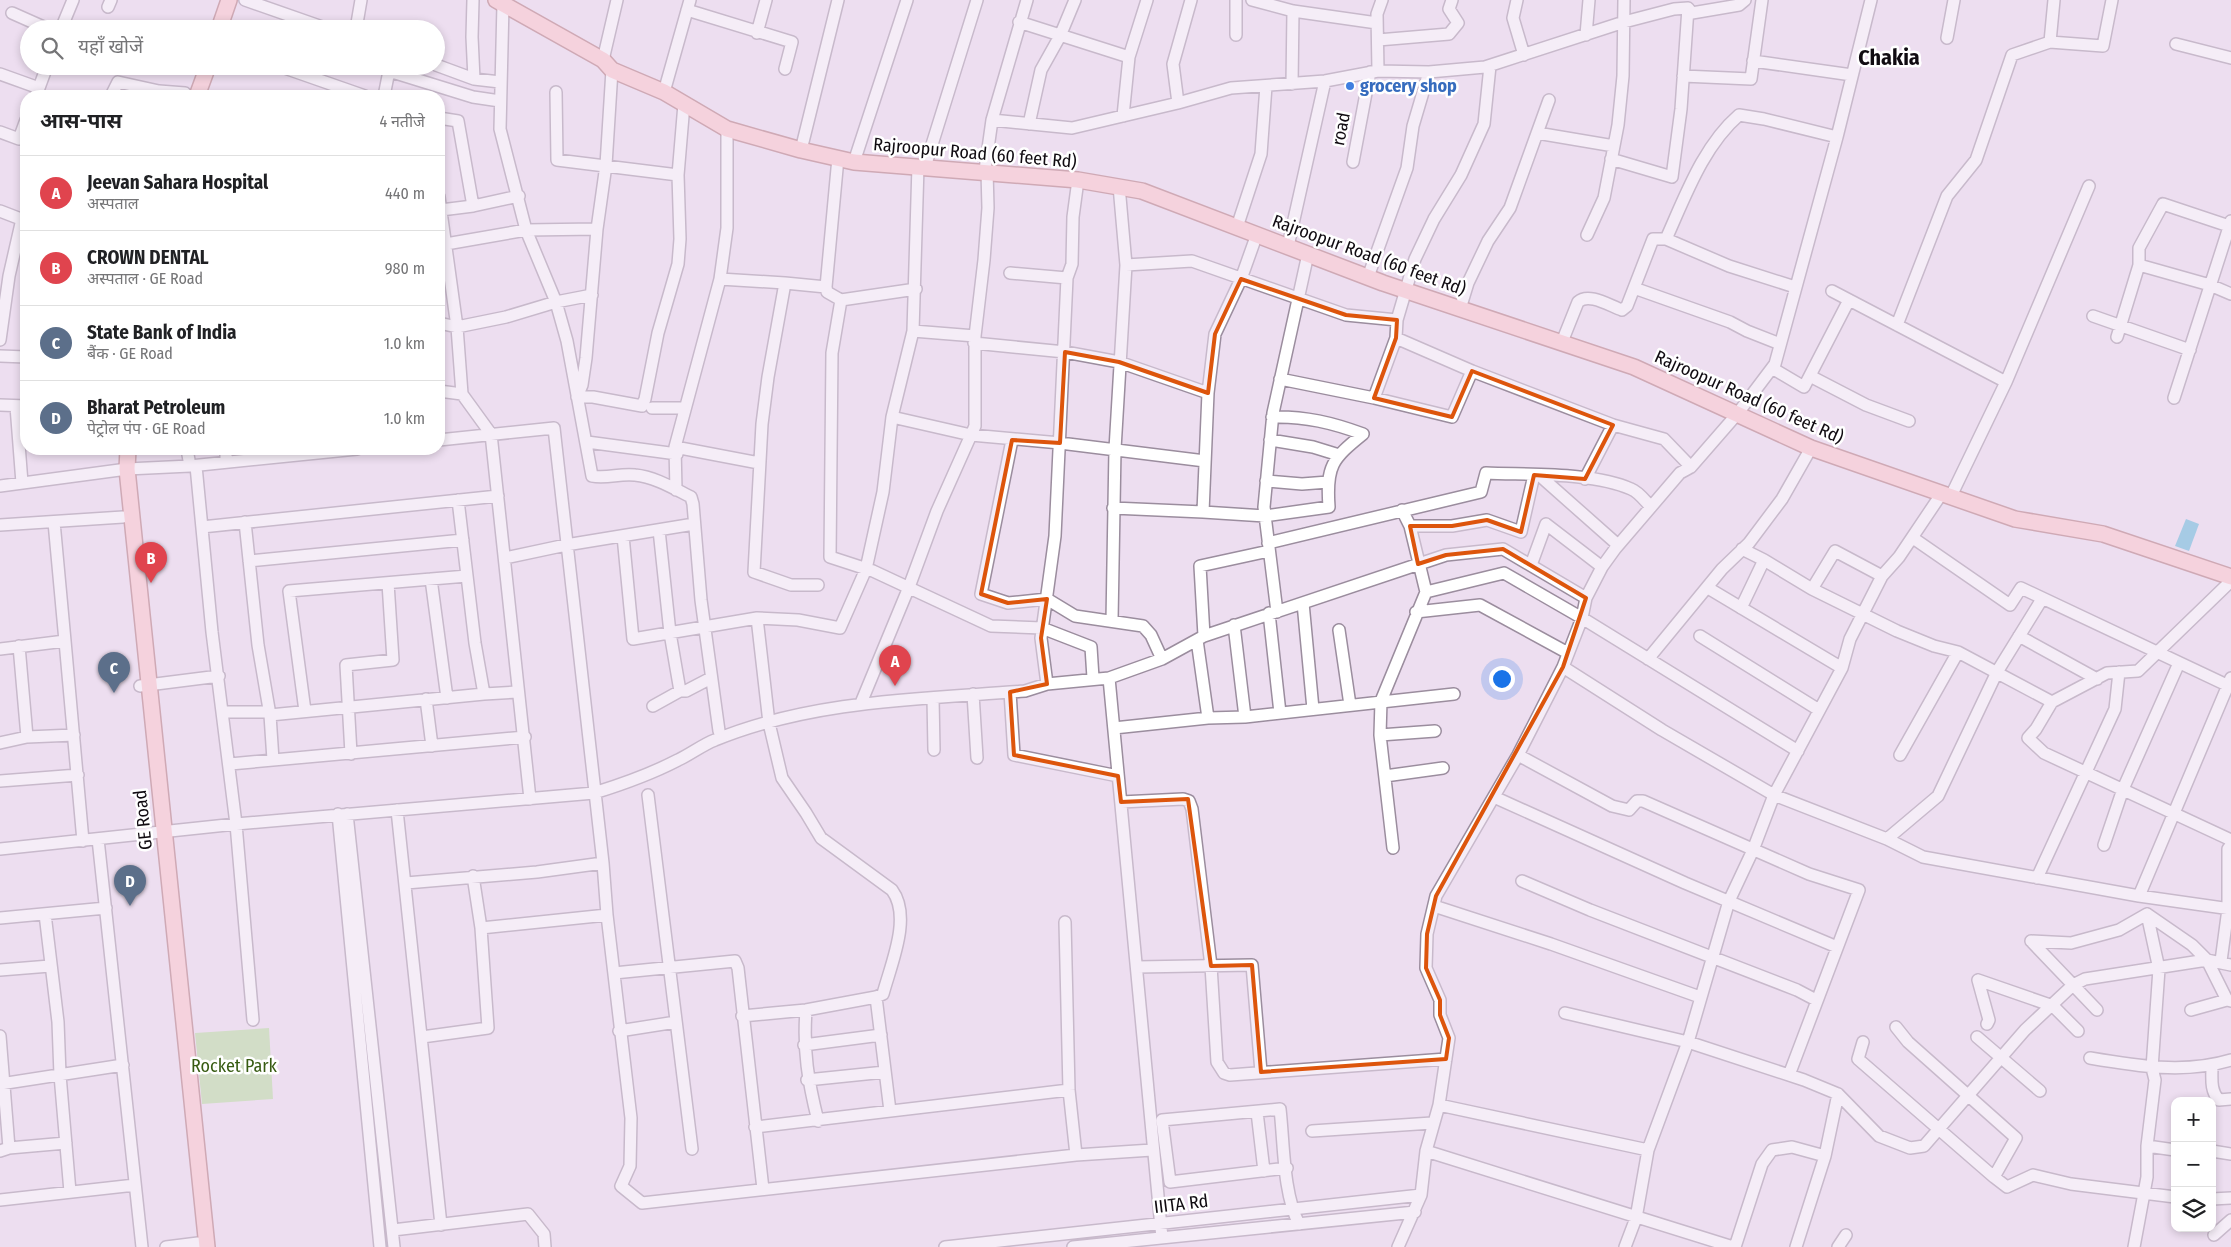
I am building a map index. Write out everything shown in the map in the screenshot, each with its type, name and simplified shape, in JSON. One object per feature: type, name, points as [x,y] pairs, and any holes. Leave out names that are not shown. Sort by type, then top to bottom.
[{"type":"main road","points":[[217,20],[224,0]]},
{"type":"main road","points":[[222,20],[229,0]]},
{"type":"main road","name":"Rajroopur Road (60 feet Rd)","points":[[499,2],[608,65],[664,92],[727,129],[801,150],[854,162],[986,171],[1078,180],[1142,191],[1368,277],[1634,366],[1812,448],[2015,519],[2103,534],[2231,577]]},
{"type":"main road","points":[[193,90],[199,75]]},
{"type":"main road","points":[[194,90],[203,75]]},
{"type":"main road","name":"GE Road","points":[[120,455],[201,1246]]},
{"type":"main road","name":"GE Road","points":[[127,455],[123,470],[123,518],[144,685]]},
{"type":"street","points":[[65,20],[73,0]]},
{"type":"street","points":[[245,0],[302,20]]},
{"type":"street","points":[[358,20],[362,0]]},
{"type":"street","points":[[473,0],[474,79]]},
{"type":"street","points":[[577,397],[581,390],[584,375],[597,229],[606,165],[608,65],[617,0]]},
{"type":"street","points":[[757,33],[766,0]]},
{"type":"street","points":[[801,150],[838,0]]},
{"type":"street","points":[[854,162],[907,0]]},
{"type":"street","points":[[623,536],[633,639],[757,618],[798,620],[840,628],[866,569],[883,492],[892,418],[913,331],[922,166],[977,0]]},
{"type":"street","points":[[861,703],[910,587],[937,511],[975,426],[974,340],[984,260],[988,208],[986,171],[992,120],[1019,22],[1027,0]]},
{"type":"street","points":[[1029,124],[1041,70],[1060,36],[1075,0]]},
{"type":"street","points":[[1123,116],[1129,57],[1147,0]]},
{"type":"street","points":[[1178,103],[1173,64],[1191,0]]},
{"type":"street","points":[[1236,0],[1236,35]]},
{"type":"street","points":[[1252,0],[1377,23]]},
{"type":"street","name":"road","points":[[1353,162],[1374,72],[1378,40],[1377,14],[1382,0]]},
{"type":"street","points":[[1378,40],[1450,34],[1458,23],[1449,9],[1452,0]]},
{"type":"street","points":[[1517,0],[1513,18],[1524,55]]},
{"type":"street","points":[[1586,35],[1589,0]]},
{"type":"street","points":[[1587,235],[1604,198],[1614,146],[1623,76],[1624,0]]},
{"type":"street","points":[[1688,8],[1692,13],[1739,5],[1746,0]]},
{"type":"street","points":[[1683,76],[1751,79],[1762,0]]},
{"type":"street","points":[[1398,1247],[1421,1195],[1426,1151],[1432,1123],[1439,1104],[1446,1059],[1448,1038],[1440,1015],[1440,1000],[1426,968],[1427,934],[1436,896],[1518,755],[1563,667],[1582,618],[1586,598],[1602,567],[1618,545],[1680,473],[1691,466],[1738,413],[1772,368],[1837,137],[1871,0]]},
{"type":"street","points":[[1947,38],[1954,0]]},
{"type":"street","points":[[2050,42],[2054,0]]},
{"type":"street","points":[[1897,325],[1947,196],[1976,160],[2012,55],[2050,42],[2103,46],[2112,0]]},
{"type":"street","points":[[499,2],[500,129],[519,196],[526,230],[556,302],[567,341],[592,476],[603,479],[634,475],[651,478],[690,497],[694,504],[694,524],[718,731]]},
{"type":"street","points":[[664,92],[689,5],[757,33],[792,42],[785,68]]},
{"type":"street","points":[[1292,84],[1296,7]]},
{"type":"street","points":[[992,120],[1072,128],[1178,103],[1231,88],[1325,81],[1374,72],[1429,72],[1490,66],[1624,22],[1674,9],[1688,8]]},
{"type":"street","points":[[1611,159],[1672,177],[1688,8]]},
{"type":"street","points":[[12,13],[28,20]]},
{"type":"street","points":[[1019,22],[1129,57]]},
{"type":"street","points":[[2176,44],[2231,58]]},
{"type":"street","points":[[1753,61],[1852,75]]},
{"type":"street","points":[[1374,398],[1396,338],[1397,320],[1415,258],[1434,219],[1461,175],[1484,124],[1490,66]]},
{"type":"street","points":[[445,68],[474,79],[500,82]]},
{"type":"street","points":[[1368,277],[1407,168],[1413,126],[1429,72]]},
{"type":"street","points":[[0,74],[33,90]]},
{"type":"street","points":[[38,90],[44,75]]},
{"type":"street","points":[[305,75],[349,90]]},
{"type":"street","points":[[385,90],[388,75]]},
{"type":"street","points":[[409,75],[473,97],[500,101]]},
{"type":"street","points":[[1288,246],[1325,81]]},
{"type":"street","points":[[114,90],[118,82],[154,90]]},
{"type":"street","points":[[1237,227],[1261,154],[1266,86]]},
{"type":"street","points":[[556,92],[557,160],[678,175]]},
{"type":"street","points":[[1460,309],[1468,283],[1488,241],[1510,208],[1549,100]]},
{"type":"street","points":[[577,397],[593,397],[642,406],[645,400],[658,333],[678,264],[680,239],[678,175],[684,104]]},
{"type":"street","points":[[1666,239],[1693,180],[1727,125],[1739,115],[1837,137]]},
{"type":"street","points":[[445,119],[458,121],[467,163],[473,206]]},
{"type":"street","points":[[676,490],[676,451],[684,408],[720,280],[727,228],[727,129]]},
{"type":"street","points":[[0,132],[19,139],[20,136]]},
{"type":"street","points":[[1537,133],[1614,146]]},
{"type":"street","points":[[838,158],[827,292],[841,300],[916,289]]},
{"type":"street","points":[[1047,684],[1041,638],[1055,536],[1067,278],[1072,264],[1073,217],[1078,180]]},
{"type":"street","points":[[1112,621],[1115,449],[1126,265],[1119,186]]},
{"type":"street","points":[[1625,1247],[1636,1218],[1648,1150],[1688,1042],[1730,901],[1753,850],[1774,795],[1842,668],[1850,639],[1882,576],[1946,495],[2006,382],[2055,270],[2088,186]]},
{"type":"street","points":[[445,210],[473,206],[519,196]]},
{"type":"street","points":[[2117,337],[2139,265],[2139,248],[2163,204],[2230,224],[2174,398]]},
{"type":"street","points":[[0,211],[20,218]]},
{"type":"street","points":[[446,244],[526,230],[597,229]]},
{"type":"street","points":[[0,340],[4,274],[20,231]]},
{"type":"street","points":[[1203,512],[1208,393],[1215,334],[1241,279],[1257,234]]},
{"type":"street","points":[[1562,342],[1578,302],[1582,298],[1589,297],[1622,310],[1627,306],[1653,239],[1666,239],[1730,266],[1795,287]]},
{"type":"street","points":[[445,240],[457,327],[462,394],[491,434],[517,692],[525,737],[530,799]]},
{"type":"street","points":[[1280,713],[1269,547],[1265,516],[1266,481],[1272,417],[1308,254]]},
{"type":"street","points":[[1126,265],[1192,261],[1346,315],[1397,320]]},
{"type":"street","points":[[2139,265],[2210,285],[2231,294]]},
{"type":"street","points":[[1010,273],[1067,278]]},
{"type":"street","points":[[720,280],[826,287]]},
{"type":"street","points":[[785,283],[768,378],[759,463],[754,572],[790,585],[818,585]]},
{"type":"street","points":[[1634,288],[1730,322],[1746,331],[1780,344]]},
{"type":"street","points":[[1832,291],[2006,382]]},
{"type":"street","points":[[445,325],[457,327],[506,317],[556,302],[592,295]]},
{"type":"street","points":[[841,300],[832,353],[830,557],[910,587],[991,626],[1042,628],[1091,647],[1092,678]]},
{"type":"street","points":[[1772,368],[1804,387],[1848,300]]},
{"type":"street","points":[[2093,316],[2108,322],[2121,324],[2190,350]]},
{"type":"street","points":[[913,331],[1064,352],[1119,362],[1208,393]]},
{"type":"street","points":[[1396,338],[1472,371],[1613,425],[1664,439],[1691,466]]},
{"type":"street","points":[[0,356],[20,357]]},
{"type":"street","points":[[1280,379],[1374,398],[1452,418],[1472,371]]},
{"type":"street","points":[[1810,376],[1866,405],[1909,421]]},
{"type":"street","points":[[445,392],[462,394]]},
{"type":"street","points":[[0,405],[20,406]]},
{"type":"street","points":[[652,408],[684,408]]},
{"type":"street","points":[[1113,508],[1265,516],[1329,507],[1328,482],[1330,466],[1339,455],[1363,434],[1330,422],[1291,416],[1272,417]]},
{"type":"street","points":[[892,418],[971,435],[1115,449],[1205,461]]},
{"type":"street","points":[[1585,479],[1613,425]]},
{"type":"street","points":[[445,439],[554,428],[603,863],[619,1031],[631,1118],[630,1166],[621,1186],[642,1203],[1076,1155],[1152,1150]]},
{"type":"street","points":[[1012,440],[981,594],[1008,603],[1047,599],[1075,616],[1143,626],[1151,635],[1162,658]]},
{"type":"street","points":[[1270,440],[1313,447],[1339,455]]},
{"type":"street","points":[[587,442],[676,451],[759,463]]},
{"type":"street","points":[[1648,659],[1782,499],[1812,448]]},
{"type":"street","points":[[22,455],[22,483]]},
{"type":"street","points":[[189,455],[193,466],[202,527],[212,632],[230,764],[253,1020]]},
{"type":"street","points":[[226,455],[226,462]]},
{"type":"street","points":[[0,486],[123,470],[193,466],[292,455]]},
{"type":"street","points":[[1208,718],[1200,638],[1200,566],[1402,510],[1481,492],[1486,473],[1585,479],[1633,489],[1651,507]]},
{"type":"street","points":[[1410,526],[1452,526],[1487,520],[1521,532],[1536,475]]},
{"type":"street","points":[[1536,475],[1618,545]]},
{"type":"street","points":[[1266,481],[1302,484],[1328,482]]},
{"type":"street","points":[[202,527],[498,496]]},
{"type":"street","points":[[458,500],[466,576],[484,694]]},
{"type":"street","points":[[1393,848],[1380,735],[1381,701],[1416,612],[1426,592],[1410,526],[1402,510]]},
{"type":"street","points":[[0,525],[123,518]]},
{"type":"street","points":[[54,522],[83,841]]},
{"type":"street","points":[[245,522],[273,760]]},
{"type":"street","points":[[505,558],[566,545],[694,524]]},
{"type":"street","points":[[1531,565],[1546,524],[1602,567]]},
{"type":"street","points":[[659,530],[670,633],[680,691]]},
{"type":"street","points":[[1912,538],[2010,605],[2021,588],[2179,663],[2230,684],[2174,812],[2140,896]]},
{"type":"street","points":[[249,561],[463,540]]},
{"type":"street","points":[[0,849],[236,824],[594,792],[631,781],[678,760],[714,740],[769,723],[861,703],[1010,692],[1047,684],[1092,678],[1109,678],[1162,658],[1200,638],[1234,625],[1446,555],[1503,549],[1586,598]]},
{"type":"street","points":[[1742,549],[1862,614],[1915,639],[1958,652],[2052,702]]},
{"type":"street","points":[[1812,588],[1835,551],[1882,576]]},
{"type":"street","points":[[1741,608],[1764,560]]},
{"type":"street","points":[[1426,592],[1504,573],[1582,618],[1798,751]]},
{"type":"street","points":[[305,711],[289,591],[466,576]]},
{"type":"street","points":[[431,579],[447,698]]},
{"type":"street","points":[[2231,581],[2138,671],[2107,674],[2052,702],[2036,729],[2028,738],[2044,753],[2231,840]]},
{"type":"street","points":[[351,754],[346,665],[393,660],[388,583]]},
{"type":"street","points":[[1708,588],[1842,668]]},
{"type":"street","points":[[1887,839],[1938,796],[1997,672],[2042,599]]},
{"type":"street","points":[[1303,603],[1313,709]]},
{"type":"street","points":[[1416,612],[1480,606],[1568,653]]},
{"type":"street","points":[[742,1016],[806,1010],[876,998],[883,994],[900,926],[897,897],[892,890],[821,838],[782,778],[769,723],[757,618]]},
{"type":"street","points":[[1234,625],[1244,717]]},
{"type":"street","points":[[1339,630],[1350,705]]},
{"type":"street","points":[[1700,636],[1818,710]]},
{"type":"street","points":[[2019,636],[2097,679]]},
{"type":"street","points":[[0,648],[65,641]]},
{"type":"street","points":[[19,646],[27,737]]},
{"type":"street","points":[[1900,755],[1958,652]]},
{"type":"street","points":[[2104,844],[2123,789],[2179,663]]},
{"type":"street","points":[[1563,667],[1662,730],[1774,795],[1887,839],[1923,857],[2140,896],[2229,909]]},
{"type":"street","points":[[2037,878],[2115,709],[2119,672]]},
{"type":"street","points":[[144,685],[219,676]]},
{"type":"street","points":[[653,706],[680,691],[686,691],[712,678]]},
{"type":"street","points":[[1109,678],[1137,967],[1152,1150],[1162,1238]]},
{"type":"street","points":[[223,712],[269,714],[517,692]]},
{"type":"street","points":[[1010,692],[1014,755],[1118,776]]},
{"type":"street","points":[[974,694],[977,758]]},
{"type":"street","points":[[1114,728],[1208,718],[1244,717],[1454,694]]},
{"type":"street","points":[[933,698],[934,750]]},
{"type":"street","points":[[426,699],[432,746]]},
{"type":"street","points":[[1380,735],[1435,731]]},
{"type":"street","points":[[0,743],[27,737],[74,735]]},
{"type":"street","points":[[230,764],[525,737]]},
{"type":"street","points":[[1518,755],[1612,806],[1629,810],[1637,801],[1642,801],[1809,874],[1859,890],[1789,1075]]},
{"type":"street","points":[[1385,776],[1443,768]]},
{"type":"street","points":[[0,776],[0,781],[78,776]]},
{"type":"street","points":[[648,795],[692,1149]]},
{"type":"street","points":[[1494,796],[1685,883],[1837,948]]},
{"type":"street","points":[[1121,802],[1183,799],[1189,801],[1192,810],[1212,966],[1219,1068],[1230,1075],[1446,1059]]},
{"type":"street","points":[[397,810],[442,1225]]},
{"type":"street","points":[[342,814],[394,1247]]},
{"type":"street","points":[[342,814],[380,1247]]},
{"type":"street","points":[[98,839],[142,1247]]},
{"type":"street","points":[[1564,1013],[1688,1042],[1789,1075],[1838,1094],[1879,1136],[1910,1148],[1924,1146],[1970,1095],[2000,1057],[2025,1030],[2053,1006],[2073,985],[2084,979],[2208,960],[2226,963],[2229,909],[2228,848],[2231,845]]},
{"type":"street","points":[[406,883],[537,872],[603,863]]},
{"type":"street","points":[[422,1037],[488,1028],[481,928],[473,876]]},
{"type":"street","points":[[1522,881],[1590,910],[1797,990],[1816,1000]]},
{"type":"street","points":[[1434,906],[1551,944],[1700,998]]},
{"type":"street","points":[[0,918],[106,908]]},
{"type":"street","points":[[45,914],[58,1022],[60,1075],[70,1192]]},
{"type":"street","points":[[2147,914],[2192,945],[2208,960],[2229,1000],[2191,1010]]},
{"type":"street","points":[[2134,1247],[2144,1194],[2147,1146],[2155,1080],[2152,1068],[2159,969],[2147,914]]},
{"type":"street","points":[[2097,1010],[2031,941],[2071,943],[2119,930],[2147,914]]},
{"type":"street","points":[[481,928],[607,915]]},
{"type":"street","points":[[1065,922],[1069,1090],[1076,1155]]},
{"type":"street","points":[[614,973],[735,961],[738,968],[762,1189]]},
{"type":"street","points":[[1137,967],[1252,965],[1261,1072]]},
{"type":"street","points":[[0,970],[50,966]]},
{"type":"street","points":[[1987,1024],[1989,1020],[1978,980],[2053,1006],[2078,1032]]},
{"type":"street","points":[[876,998],[890,1111]]},
{"type":"street","points":[[806,1010],[804,1045],[807,1080],[818,1120]]},
{"type":"street","points":[[619,1031],[676,1022]]},
{"type":"street","points":[[1896,1027],[1908,1042],[1970,1095],[2016,1138],[1994,1177]]},
{"type":"street","points":[[804,1045],[881,1035]]},
{"type":"street","points":[[0,1036],[5,1150],[66,1143]]},
{"type":"street","points":[[1977,1037],[2040,1090]]},
{"type":"street","points":[[1863,1042],[1858,1059],[2007,1187],[2033,1175],[2071,1184],[2171,1197]]},
{"type":"street","points":[[2090,1058],[2152,1068],[2212,1066],[2231,1060]]},
{"type":"street","points":[[2,1084],[122,1065]]},
{"type":"street","points":[[2212,1066],[2213,1090],[2216,1097],[2219,1100],[2231,1098]]},
{"type":"street","points":[[807,1080],[885,1072]]},
{"type":"street","points":[[755,1127],[1069,1090]]},
{"type":"street","points":[[1796,1247],[1825,1156],[1838,1094]]},
{"type":"street","points":[[1439,1104],[1648,1150]]},
{"type":"street","points":[[1286,1168],[1170,1182],[1162,1120],[1280,1109],[1291,1208],[1299,1224]]},
{"type":"street","points":[[1257,1112],[1264,1171]]},
{"type":"street","points":[[1312,1131],[1432,1123]]},
{"type":"street","points":[[2147,1146],[2171,1149]]},
{"type":"street","points":[[1426,1151],[1734,1247],[1762,1164],[1772,1150],[1792,1147],[1825,1156]]},
{"type":"street","points":[[2216,1152],[2231,1154]]},
{"type":"street","points":[[0,1200],[135,1185]]},
{"type":"street","name":"IIITA Rd","points":[[945,1247],[1040,1242],[1161,1224],[1421,1195]]},
{"type":"street","points":[[2216,1199],[2231,1198]]},
{"type":"street","name":"IIITA Rd","points":[[1072,1247],[1415,1212]]},
{"type":"street","points":[[393,1230],[528,1214],[544,1234],[545,1247]]},
{"type":"street","points":[[2214,1235],[2231,1220]]},
{"type":"street","points":[[1838,1247],[1846,1235]]},
{"type":"street","points":[[166,1247],[201,1246]]},
{"type":"highlighted area","points":[[1241,279],[1346,315],[1397,320],[1396,338],[1374,398],[1452,417],[1472,371],[1613,425],[1585,479],[1534,475],[1521,532],[1487,520],[1452,526],[1410,526],[1418,564],[1446,555],[1503,549],[1586,598],[1563,667],[1436,896],[1427,934],[1426,968],[1440,1000],[1440,1015],[1449,1038],[1446,1059],[1261,1072],[1252,965],[1211,966],[1188,799],[1121,802],[1118,776],[1014,755],[1010,692],[1047,684],[1041,638],[1047,599],[1008,603],[981,594],[1012,440],[1060,443],[1065,352],[1119,362],[1208,393],[1215,334]]},
{"type":"green space","name":"Rocket Park","points":[[269,1028],[273,1099],[202,1104],[195,1033]]},
{"type":"water","points":[[2186,519],[2199,524],[2189,551],[2175,546]]},
{"type":"place","name":"grocery shop","points":[[1350,86]]},
{"type":"place","name":"CROWN DENTAL","points":[[151,583]]},
{"type":"place","name":"Jeevan Sahara Hospital","points":[[895,686]]},
{"type":"place","name":"State Bank of India","points":[[114,693]]},
{"type":"place","name":"Bharat Petroleum","points":[[130,906]]},
{"type":"district","name":"Chakia","points":[[1889,57]]}]
